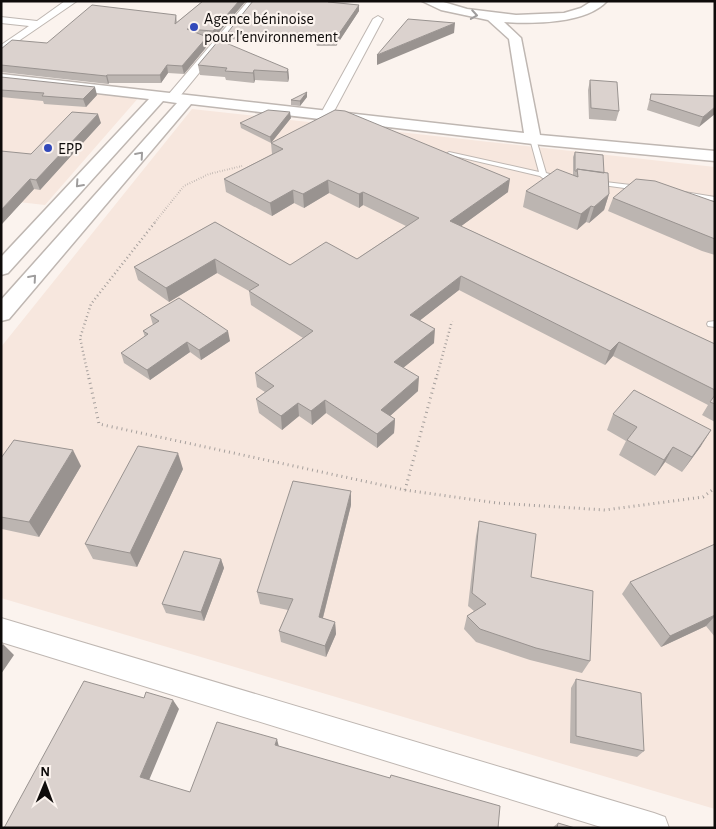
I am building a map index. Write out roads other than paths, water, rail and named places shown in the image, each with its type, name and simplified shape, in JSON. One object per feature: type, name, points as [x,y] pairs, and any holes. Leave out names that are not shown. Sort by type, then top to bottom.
[{"type":"street","points":[[1,50],[72,1]]},
{"type":"street","points":[[1,314],[252,1]]},
{"type":"street","points":[[428,1],[463,13],[493,18],[536,19],[579,12],[601,1]]},
{"type":"street","points":[[493,18],[515,38],[533,139]]},
{"type":"street","points":[[326,115],[378,19]]},
{"type":"street","points":[[515,38],[536,19]]},
{"type":"street","points":[[1,20],[39,24]]},
{"type":"street","points":[[1,78],[533,139],[715,156]]},
{"type":"street","points":[[1,269],[173,98]]},
{"type":"street","points":[[1,630],[654,828]]},
{"type":"lane","points":[[533,139],[544,177]]},
{"type":"lane","points":[[449,154],[544,177],[564,179]]},
{"type":"lane","points":[[593,182],[651,190]]},
{"type":"lane","points":[[670,192],[715,199]]},
{"type":"place","name":"Agence béninoise pour l'environnement","points":[[194,27]]},
{"type":"place","name":"EPP","points":[[48,148]]}]
